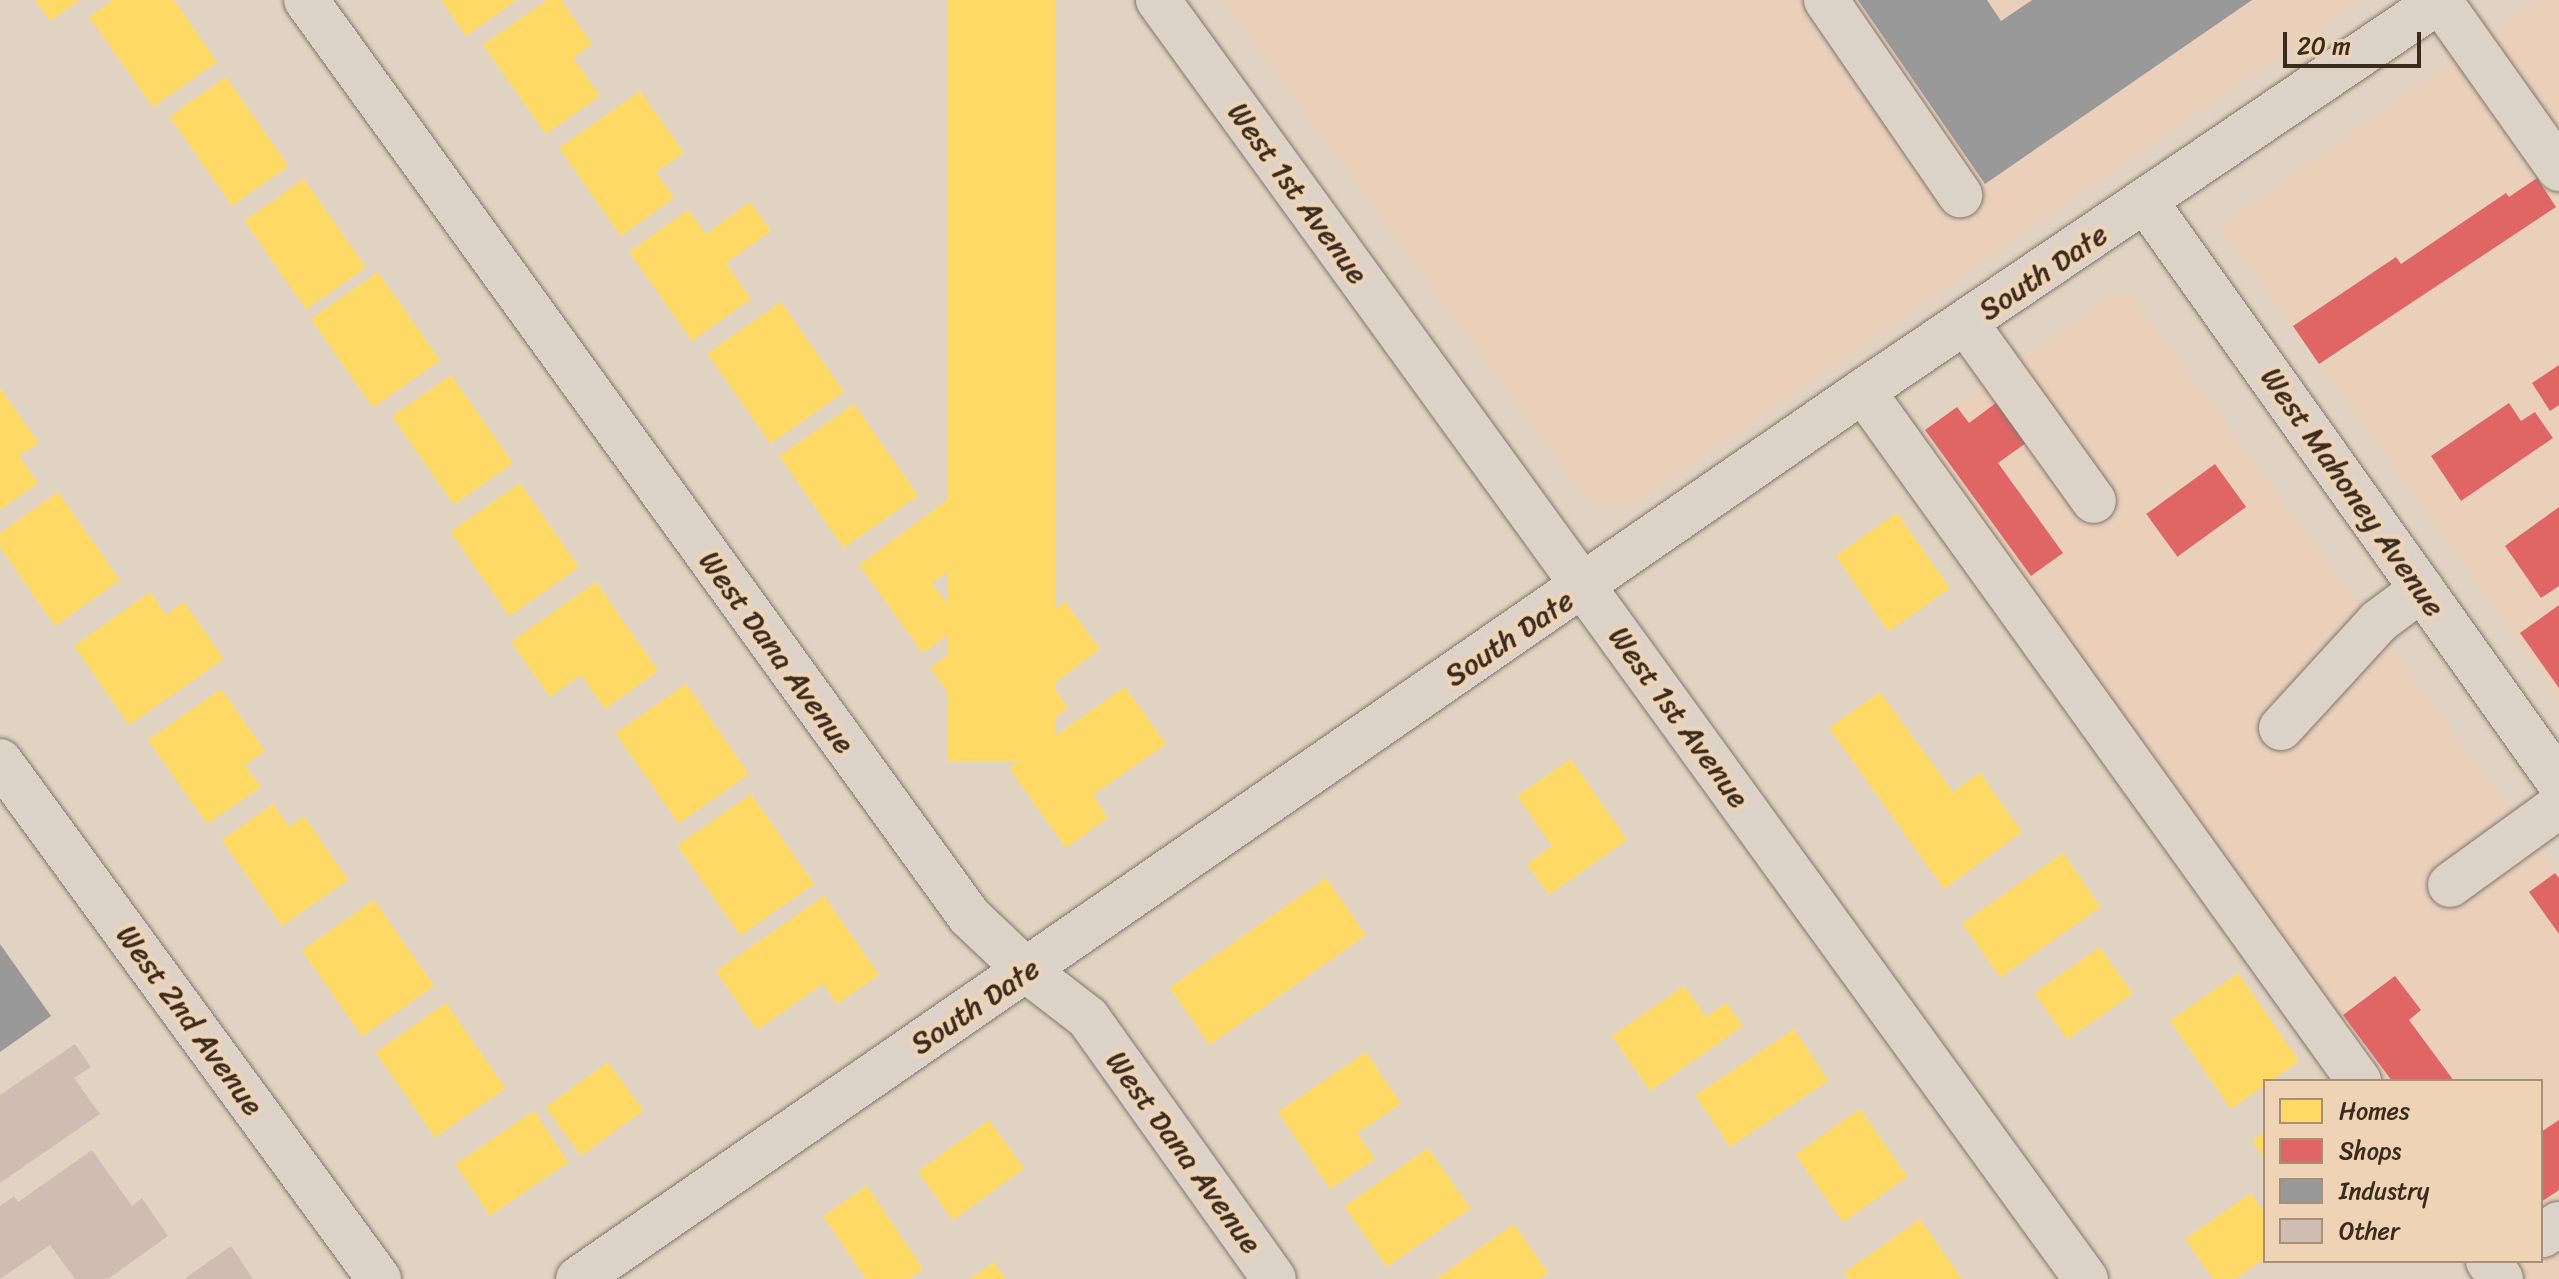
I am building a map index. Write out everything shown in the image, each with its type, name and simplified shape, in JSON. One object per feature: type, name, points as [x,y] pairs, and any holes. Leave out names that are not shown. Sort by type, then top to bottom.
[{"type":"street","name":"West Dana Avenue","points":[[306,0],[969,916],[1026,970],[1088,1018],[1274,1279]]},
{"type":"street","name":"West 1st Avenue","points":[[1158,0],[2086,1279]]},
{"type":"street","points":[[1826,0],[1960,195]]},
{"type":"street","name":"South Date","points":[[578,1279],[1863,391],[2440,0]]},
{"type":"street","points":[[2440,0],[2553,148]]},
{"type":"street","name":"West Mahoney Avenue","points":[[2146,202],[2559,782]]},
{"type":"street","points":[[1966,323],[2094,501]]},
{"type":"street","points":[[1863,391],[2358,1079]]},
{"type":"street","points":[[2281,728],[2378,622],[2422,589]]},
{"type":"street","name":"West 2nd Avenue","points":[[0,761],[379,1279]]},
{"type":"street","points":[[2450,885],[2559,806]]},
{"type":"shaded area","points":[[1222,0],[2360,0],[1641,500],[1620,508],[1598,504],[1581,493]]},
{"type":"shaded area","points":[[2537,0],[2559,0],[2559,699],[2293,326],[2218,228]]},
{"type":"shaded area","points":[[2111,295],[2133,297],[2559,875],[2559,1279],[2519,1279],[2507,1263],[2543,1263],[2543,1079],[2376,1079],[1914,436]]},
{"type":"building: Homes","points":[[35,0],[80,0],[50,21]]},
{"type":"building: Homes","points":[[113,0],[174,0],[217,62],[153,107],[89,17]]},
{"type":"building: Homes","points":[[441,0],[517,0],[466,36]]},
{"type":"building: Homes","points":[[547,0],[561,0],[592,44],[573,58],[600,96],[546,134],[483,45]]},
{"type":"building: Homes","points":[[947,0],[1055,0],[1055,762],[947,762]]},
{"type":"building: Homes","points":[[226,77],[289,166],[232,206],[169,117]]},
{"type":"building: Homes","points":[[640,91],[684,153],[656,172],[674,198],[621,236],[559,148]]},
{"type":"building: Homes","points":[[304,179],[366,267],[306,309],[244,221]]},
{"type":"building: Homes","points":[[750,202],[771,231],[726,263],[751,299],[692,341],[629,252],[688,210],[706,234]]},
{"type":"building: Homes","points":[[378,272],[440,360],[373,408],[311,319]]},
{"type":"building: Homes","points":[[781,302],[844,392],[770,444],[707,354]]},
{"type":"building: Homes","points":[[451,375],[513,463],[454,505],[392,416]]},
{"type":"building: Homes","points":[[0,388],[39,443],[19,456],[38,483],[0,510]]},
{"type":"building: Homes","points":[[854,404],[918,496],[844,548],[779,456]]},
{"type":"building: Homes","points":[[980,476],[1015,522],[932,583],[962,624],[923,653],[859,565]]},
{"type":"building: Homes","points":[[520,483],[579,567],[509,616],[450,532]]},
{"type":"building: Homes","points":[[58,492],[120,580],[55,626],[0,547],[0,533]]},
{"type":"building: Homes","points":[[1897,513],[1950,588],[1888,631],[1836,556]]},
{"type":"building: Homes","points":[[596,582],[658,671],[605,709],[581,675],[550,697],[511,642]]},
{"type":"building: Homes","points":[[150,592],[166,615],[184,602],[224,659],[129,725],[74,646]]},
{"type":"building: Homes","points":[[1065,602],[1100,649],[1052,685],[1068,708],[997,760],[930,668],[1008,610],[1025,632]]},
{"type":"building: Homes","points":[[686,684],[749,774],[679,823],[616,733]]},
{"type":"building: Homes","points":[[1125,687],[1166,744],[1093,795],[1108,818],[1066,848],[1009,768]]},
{"type":"building: Homes","points":[[221,689],[265,751],[245,765],[261,787],[207,824],[148,740]]},
{"type":"building: Homes","points":[[1880,692],[1953,792],[1980,773],[2022,832],[1944,889],[1829,728]]},
{"type":"building: Homes","points":[[1571,759],[1627,840],[1549,895],[1527,864],[1552,846],[1517,796]]},
{"type":"building: Homes","points":[[751,794],[814,884],[740,936],[677,846]]},
{"type":"building: Homes","points":[[273,804],[289,827],[304,816],[348,880],[282,926],[222,840]]},
{"type":"building: Homes","points":[[2063,853],[2101,907],[2000,978],[1962,924]]},
{"type":"building: Homes","points":[[1326,878],[1366,935],[1210,1045],[1170,988]]},
{"type":"building: Homes","points":[[824,896],[879,975],[837,1004],[823,984],[757,1030],[716,971]]},
{"type":"building: Homes","points":[[374,900],[434,986],[362,1036],[302,950]]},
{"type":"building: Homes","points":[[2100,947],[2133,994],[2067,1040],[2034,993]]},
{"type":"building: Homes","points":[[2238,973],[2299,1061],[2274,1079],[2263,1079],[2263,1086],[2231,1109],[2170,1021]]},
{"type":"building: Homes","points":[[1684,986],[1706,1017],[1726,1003],[1743,1026],[1650,1091],[1612,1036]]},
{"type":"building: Homes","points":[[446,1003],[506,1088],[435,1138],[376,1052]]},
{"type":"building: Homes","points":[[1794,1029],[1829,1080],[1730,1147],[1695,1096]]},
{"type":"building: Homes","points":[[1366,1052],[1401,1104],[1357,1133],[1375,1159],[1330,1189],[1278,1112]]},
{"type":"building: Homes","points":[[608,1062],[643,1111],[581,1156],[546,1107]]},
{"type":"building: Homes","points":[[1860,1109],[1908,1177],[1843,1222],[1795,1154]]},
{"type":"building: Homes","points":[[534,1111],[569,1162],[490,1216],[455,1164]]},
{"type":"building: Homes","points":[[989,1120],[1024,1169],[953,1220],[918,1172]]},
{"type":"building: Homes","points":[[2263,1133],[2263,1156],[2252,1141]]},
{"type":"building: Homes","points":[[1428,1148],[1470,1209],[1387,1267],[1344,1207]]},
{"type":"building: Homes","points":[[867,1186],[923,1269],[909,1279],[866,1279],[823,1216]]},
{"type":"building: Homes","points":[[2251,1193],[2263,1210],[2263,1259],[2235,1279],[2213,1279],[2185,1239]]},
{"type":"building: Homes","points":[[1920,1219],[1962,1279],[1849,1279],[1844,1273]]},
{"type":"building: Homes","points":[[1514,1224],[1548,1273],[1539,1279],[1436,1279]]},
{"type":"building: Homes","points":[[994,1262],[1006,1279],[970,1279]]},
{"type":"building: Shops","points":[[2537,178],[2556,207],[2319,364],[2293,326],[2396,257],[2401,264],[2506,193],[2509,197]]},
{"type":"building: Shops","points":[[2559,365],[2559,405],[2550,411],[2532,383]]},
{"type":"building: Shops","points":[[2004,397],[2033,438],[1998,463],[2063,553],[2031,576],[1925,430],[1957,407],[1969,423]]},
{"type":"building: Shops","points":[[2509,403],[2521,421],[2535,412],[2553,438],[2461,501],[2431,456]]},
{"type":"building: Shops","points":[[2215,464],[2246,507],[2177,557],[2146,514]]},
{"type":"building: Shops","points":[[2559,507],[2559,586],[2541,598],[2505,546]]},
{"type":"building: Shops","points":[[2559,605],[2559,688],[2520,633]]},
{"type":"building: Shops","points":[[2555,873],[2559,878],[2559,934],[2529,892]]},
{"type":"building: Shops","points":[[2395,976],[2421,1010],[2409,1020],[2453,1079],[2391,1079],[2343,1015]]},
{"type":"building: Shops","points":[[2559,1120],[2559,1190],[2543,1201],[2543,1131]]},
{"type":"building: Industry","points":[[1858,0],[1987,0],[2001,21],[2032,0],[2252,0],[1985,184]]},
{"type":"building: Industry","points":[[0,944],[51,1016],[0,1052]]},
{"type":"building: Other","points":[[75,1044],[91,1067],[74,1078],[100,1114],[0,1183],[0,1095]]},
{"type":"building: Other","points":[[92,1150],[132,1206],[142,1198],[168,1236],[108,1279],[75,1279],[50,1245],[0,1279],[0,1206],[14,1196],[18,1202]]},
{"type":"building: Other","points":[[231,1246],[253,1279],[184,1279]]}]
